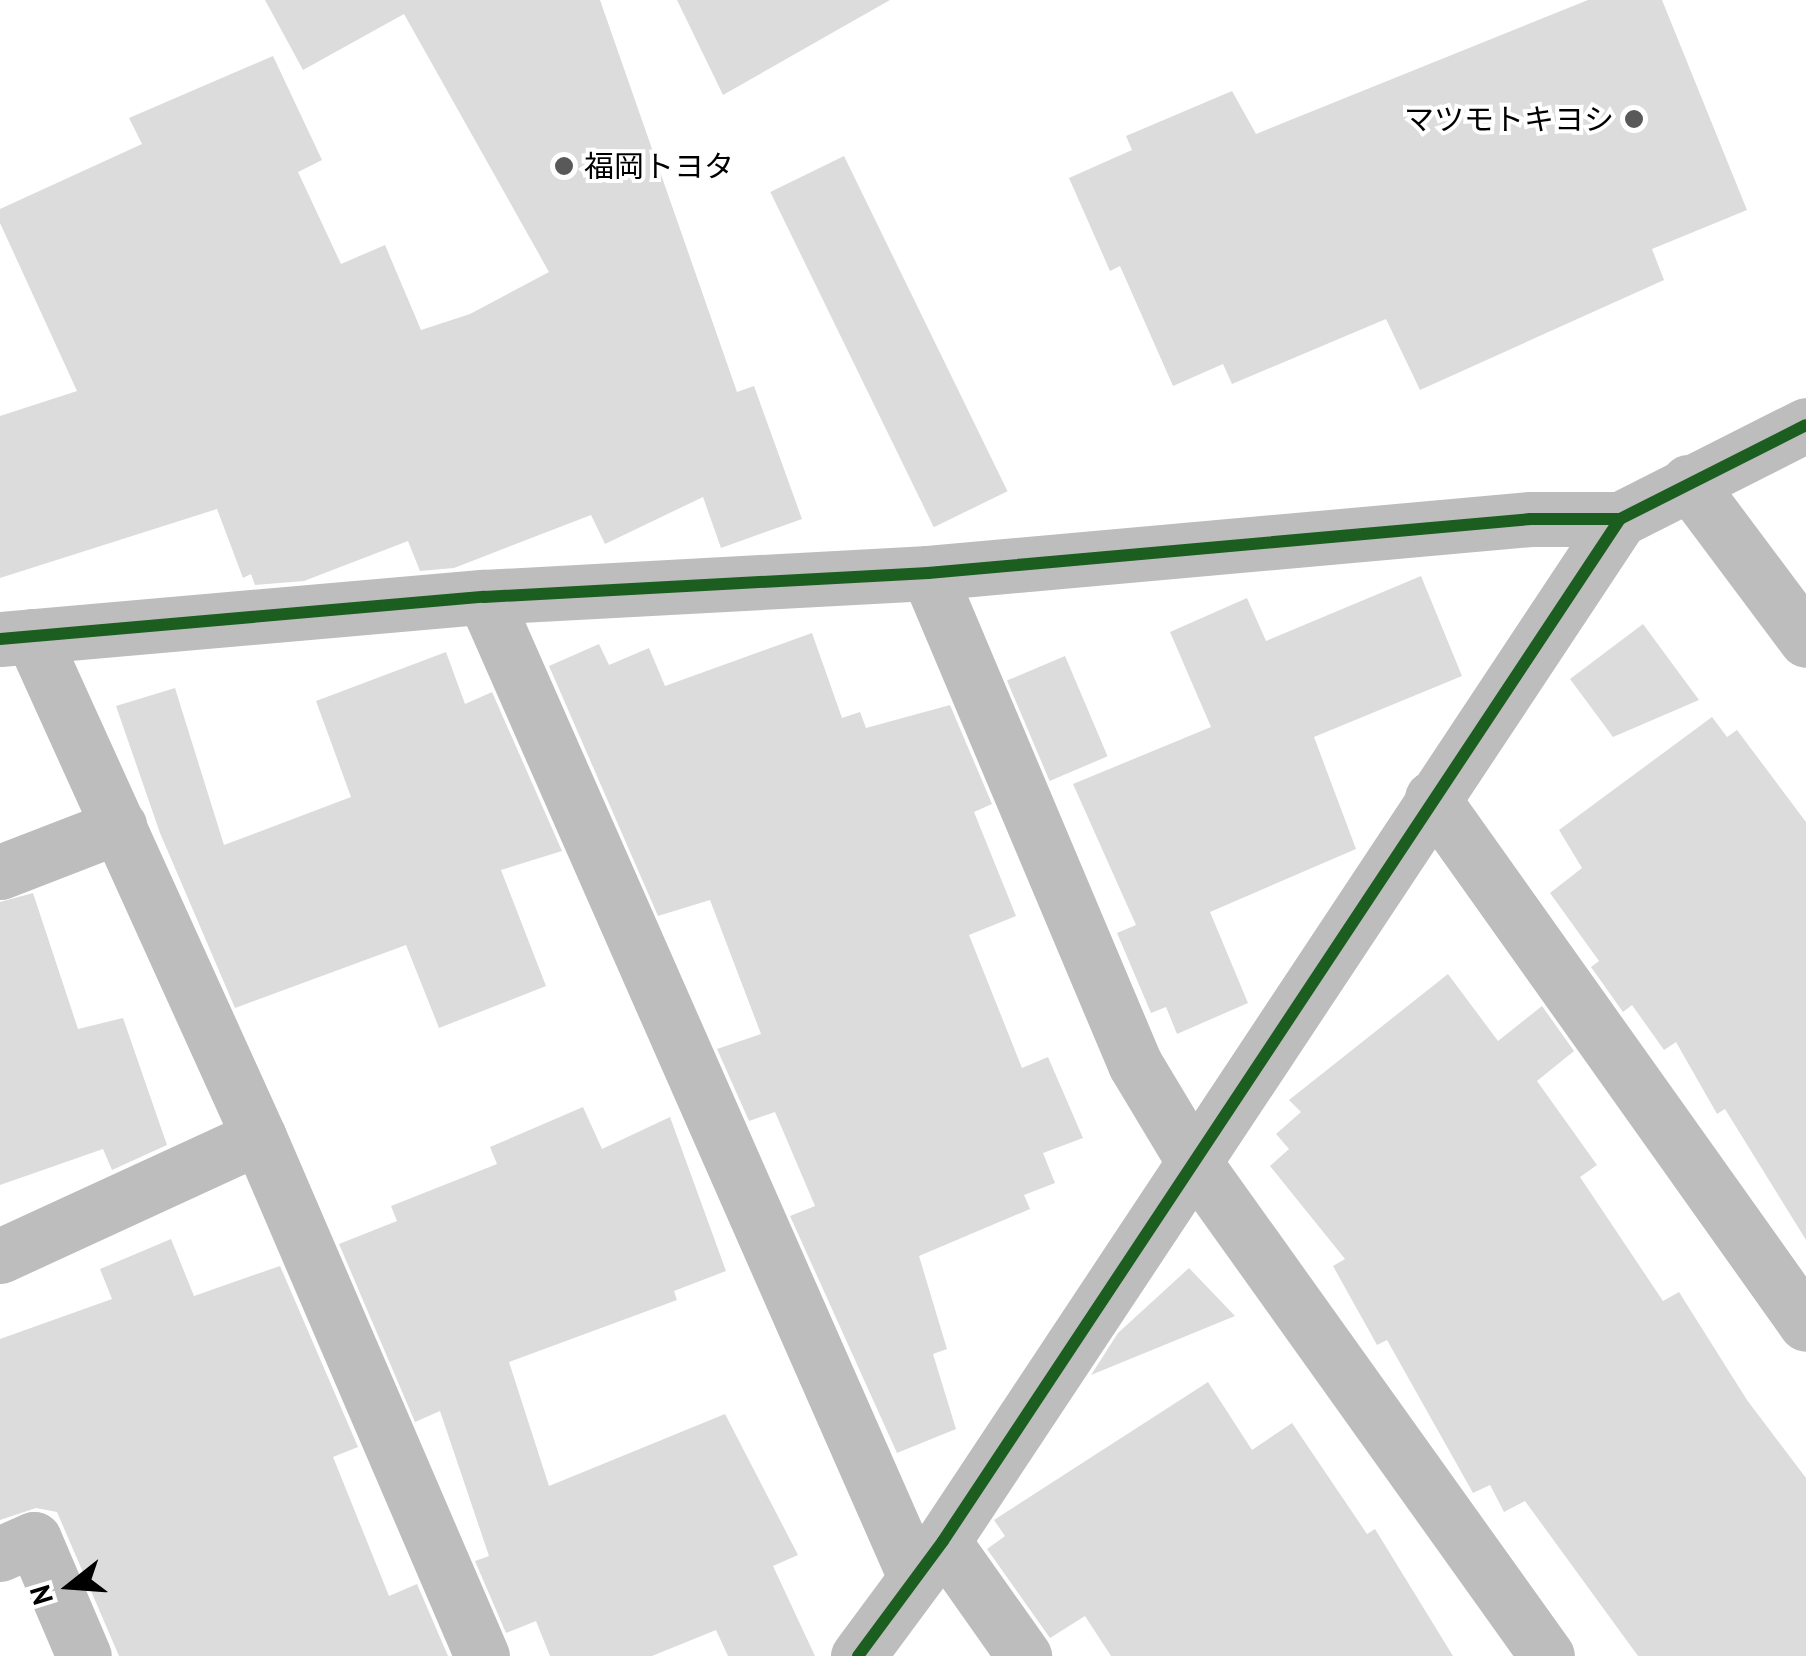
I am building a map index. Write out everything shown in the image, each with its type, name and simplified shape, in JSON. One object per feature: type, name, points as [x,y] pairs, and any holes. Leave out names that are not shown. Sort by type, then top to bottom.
[{"type":"street","points":[[858,1656],[929,1559],[1620,519],[1806,424]]},
{"type":"street","points":[[1688,482],[1806,640]]},
{"type":"street","points":[[482,1656],[258,1136],[118,826],[16,638],[484,597],[928,573],[1512,521],[1620,519]]},
{"type":"street","points":[[928,573],[1135,1064],[1194,1162],[1547,1656]]},
{"type":"street","points":[[484,597],[929,1559],[1024,1656]]},
{"type":"street","points":[[1432,798],[1806,1324]]},
{"type":"street","points":[[0,872],[118,826]]},
{"type":"street","points":[[0,1256],[258,1136]]},
{"type":"street","points":[[0,1554],[34,1539],[84,1656]]},
{"type":"building","points":[[265,0],[600,0],[737,392],[754,386],[802,519],[721,548],[703,497],[605,544],[591,515],[454,568],[420,571],[408,541],[304,581],[255,585],[251,574],[243,578],[217,509],[0,578],[0,416],[77,391],[0,223],[0,209],[142,144],[129,118],[273,56],[322,160],[298,172],[341,264],[385,245],[421,330],[470,314],[549,272],[404,14],[303,70]]},
{"type":"building","points":[[677,0],[890,0],[723,95]]},
{"type":"building","points":[[1588,0],[1662,0],[1747,210],[1652,249],[1664,280],[1420,390],[1386,319],[1232,384],[1223,364],[1173,386],[1120,266],[1110,271],[1069,178],[1132,150],[1126,136],[1232,91],[1256,134]]},
{"type":"building","points":[[844,156],[1008,491],[934,527],[770,192]]},
{"type":"building","points":[[1421,576],[1462,676],[1314,737],[1356,849],[1210,912],[1248,1003],[1177,1034],[1166,1007],[1151,1013],[1117,933],[1136,925],[1073,784],[1211,727],[1170,632],[1247,598],[1266,641]]},
{"type":"building","points":[[1643,624],[1699,700],[1613,737],[1570,679]]},
{"type":"building","points":[[812,633],[842,718],[860,712],[866,728],[950,705],[992,804],[974,812],[1016,916],[969,935],[1022,1068],[1048,1057],[1083,1138],[1043,1153],[1055,1183],[1024,1195],[1030,1209],[919,1256],[947,1349],[933,1354],[956,1429],[897,1453],[790,1216],[815,1206],[775,1112],[749,1121],[717,1049],[761,1034],[710,900],[658,916],[549,666],[599,644],[609,665],[649,648],[665,686]]},
{"type":"building","points":[[446,652],[465,704],[492,692],[562,851],[501,870],[546,986],[439,1028],[406,945],[235,1008],[160,833],[116,706],[175,688],[224,845],[351,797],[316,701]]},
{"type":"building","points":[[1065,656],[1108,756],[1050,781],[1007,681]]},
{"type":"building","points":[[1712,717],[1727,737],[1737,730],[1806,822],[1806,1240],[1725,1109],[1717,1114],[1676,1042],[1664,1050],[1632,1005],[1623,1012],[1591,967],[1599,961],[1550,893],[1582,868],[1559,830]]},
{"type":"building","points":[[33,893],[78,1029],[123,1018],[167,1145],[112,1170],[103,1149],[0,1185],[0,902]]},
{"type":"building","points":[[1448,974],[1498,1041],[1542,1006],[1574,1051],[1537,1081],[1597,1165],[1580,1177],[1663,1301],[1679,1292],[1747,1400],[1806,1478],[1806,1656],[1638,1656],[1525,1501],[1504,1512],[1490,1485],[1473,1493],[1387,1340],[1377,1345],[1333,1266],[1345,1259],[1270,1166],[1289,1149],[1276,1134],[1301,1112],[1289,1100]]},
{"type":"building","points":[[583,1107],[602,1149],[670,1117],[726,1271],[674,1291],[677,1300],[509,1362],[549,1486],[725,1414],[798,1555],[773,1566],[815,1656],[728,1656],[716,1630],[652,1656],[550,1656],[536,1621],[506,1633],[475,1561],[489,1556],[440,1411],[415,1422],[339,1244],[397,1221],[391,1206],[497,1164],[490,1147]]},
{"type":"building","points":[[171,1239],[194,1296],[280,1266],[358,1447],[333,1457],[389,1596],[417,1584],[448,1656],[119,1656],[57,1512],[36,1508],[0,1520],[0,1339],[112,1299],[100,1269]]},
{"type":"building","points":[[1189,1268],[1235,1316],[1091,1375],[1118,1333]]},
{"type":"building","points":[[1208,1382],[1252,1450],[1292,1423],[1367,1534],[1375,1529],[1453,1656],[1111,1656],[1085,1616],[1050,1638],[987,1549],[1005,1536],[994,1520]]},
{"type":"cycle path","points":[[0,639],[484,597],[928,573],[1531,519],[1620,519],[1806,425]]},
{"type":"cycle path","points":[[858,1656],[943,1541],[1620,519]]},
{"type":"place","name":"マツモトキヨシ","points":[[1634,119]]},
{"type":"place","name":"福岡トヨタ","points":[[564,166]]}]
